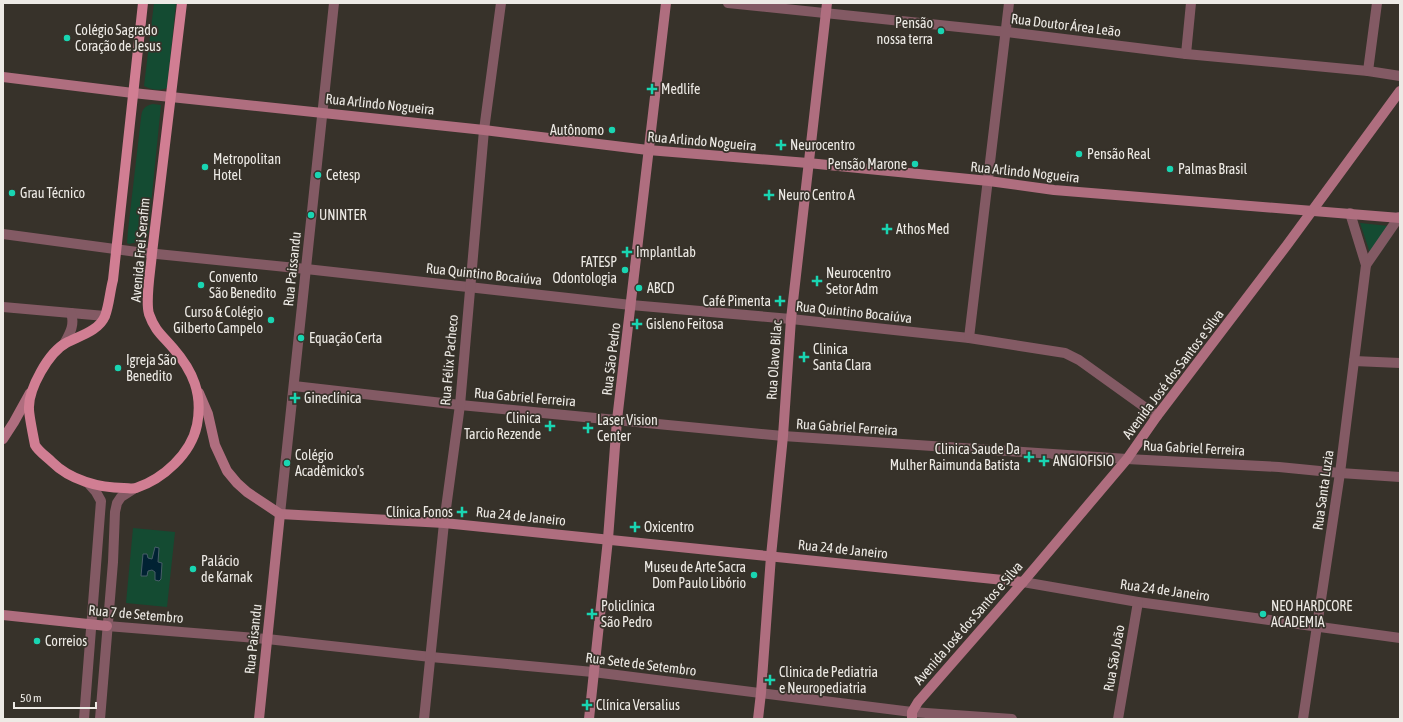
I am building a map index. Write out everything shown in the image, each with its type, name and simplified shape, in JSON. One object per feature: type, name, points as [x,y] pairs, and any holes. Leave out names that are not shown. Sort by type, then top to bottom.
[{"type":"main road","name":"Avenida Frei Serafim","points":[[143,3],[112,280],[105,316],[98,326],[64,344],[49,358],[35,382],[28,408],[36,446],[60,470],[88,483],[110,488],[135,488],[160,477],[176,464],[189,444],[197,426],[199,409],[198,390],[188,368],[173,348],[157,331],[149,312],[149,288],[152,253],[182,3]]},
{"type":"street","name":"Rua Paissandu","points":[[280,514],[334,3]]},
{"type":"street","name":"Rua Félix Pacheco","points":[[424,719],[444,523],[460,405],[484,130],[500,3]]},
{"type":"street","name":"Rua São Pedro","points":[[589,719],[608,539],[617,420],[666,3]]},
{"type":"street","name":"Rua Doutor Área Leão","points":[[728,3],[827,8],[1186,54],[1368,71],[1400,76]]},
{"type":"street","points":[[969,338],[1010,3]]},
{"type":"street","points":[[1186,54],[1191,3]]},
{"type":"street","points":[[1368,71],[1377,3]]},
{"type":"street","name":"Rua Olavo Bilac","points":[[758,719],[771,556],[783,436],[791,319],[827,8]]},
{"type":"street","name":"Rua Arlindo Nogueira","points":[[3,76],[133,93],[322,112],[648,150],[808,163],[989,181],[1078,192],[1399,218]]},
{"type":"street","name":"Avenida José dos Santos e Silva","points":[[912,716],[918,702],[1127,459],[1157,416],[1287,246],[1400,91]]},
{"type":"street","name":"Rua Santa Luzia","points":[[1303,719],[1340,473],[1366,265],[1350,213]]},
{"type":"street","name":"Rua Santa Luzia","points":[[1366,265],[1399,218]]},
{"type":"street","name":"Rua Quintino Bocaiúva","points":[[3,234],[115,249],[631,305],[791,319],[969,338],[1065,353],[1079,360],[1157,416]]},
{"type":"street","points":[[3,307],[105,316]]},
{"type":"street","points":[[64,344],[72,331],[73,318],[71,313]]},
{"type":"street","points":[[1354,361],[1400,363]]},
{"type":"street","points":[[3,439],[18,416],[35,382]]},
{"type":"street","name":"Rua Gabriel Ferreira","points":[[294,386],[460,405],[783,436],[1127,459],[1279,466],[1340,473],[1400,477]]},
{"type":"street","points":[[198,390],[208,414],[215,445],[227,471],[247,492],[280,514]]},
{"type":"street","points":[[84,719],[101,501],[96,492],[88,483]]},
{"type":"street","points":[[100,719],[115,512],[117,503],[121,497],[135,488]]},
{"type":"street","name":"Rua 24 de Janeiro","points":[[280,514],[444,523],[1022,582],[1138,602],[1400,638]]},
{"type":"street","name":"Rua Paisandu","points":[[259,719],[280,514]]},
{"type":"street","points":[[97,554],[113,556]]},
{"type":"street","name":"Rua São João","points":[[1118,719],[1138,602]]},
{"type":"street","name":"Rua 7 de Setembro","points":[[3,614],[107,626],[267,639]]},
{"type":"street","name":"Rua Sete de Setembro","points":[[267,639],[431,657],[593,672],[761,693],[912,716],[1012,719]]},
{"type":"street","points":[[87,691],[102,692]]},
{"type":"green space","points":[[154,3],[176,3],[167,88],[158,90],[144,86]]},
{"type":"green space","points":[[153,104],[161,105],[148,235],[138,242],[129,244],[127,243],[128,230],[141,115],[147,106]]},
{"type":"green space","points":[[1360,223],[1389,226],[1391,238],[1373,262]]},
{"type":"green space","points":[[133,528],[175,532],[167,607],[126,603]]},
{"type":"water","points":[[155,547],[159,548],[158,562],[162,563],[161,579],[159,581],[155,580],[155,572],[152,570],[148,571],[147,576],[141,576],[143,554],[147,554],[148,558],[152,559]]},
{"type":"place","name":"Pensão nossa terra","points":[[941,31]]},
{"type":"place","name":"Colégio Sagrado Coração de Jesus","points":[[67,38]]},
{"type":"place","name":"Medlife","points":[[652,89]]},
{"type":"place","name":"Autônomo","points":[[612,130]]},
{"type":"place","name":"Neurocentro","points":[[781,145]]},
{"type":"place","name":"Pensão Real","points":[[1079,154]]},
{"type":"place","name":"Pensão Marone","points":[[915,164]]},
{"type":"place","name":"Metropolitan Hotel","points":[[205,167]]},
{"type":"place","name":"Palmas Brasil","points":[[1170,169]]},
{"type":"place","name":"Cetesp","points":[[318,175]]},
{"type":"place","name":"Grau Técnico","points":[[12,193]]},
{"type":"place","name":"Neuro Centro A","points":[[769,195]]},
{"type":"place","name":"UNINTER","points":[[311,215]]},
{"type":"place","name":"Athos Med","points":[[887,229]]},
{"type":"place","name":"ImplantLab","points":[[627,252]]},
{"type":"place","name":"FATESP Odontologia","points":[[625,270]]},
{"type":"place","name":"Neurocentro Setor Adm","points":[[817,281]]},
{"type":"place","name":"Convento São Benedito","points":[[201,285]]},
{"type":"place","name":"ABCD","points":[[639,288]]},
{"type":"place","name":"Café Pimenta","points":[[780,301]]},
{"type":"place","name":"Curso & Colégio Gilberto Campelo","points":[[271,320]]},
{"type":"place","name":"Gisleno Feitosa","points":[[637,324]]},
{"type":"place","name":"Equação Certa","points":[[301,338]]},
{"type":"place","name":"Clinica Santa Clara","points":[[804,357]]},
{"type":"place","name":"Igreja São Benedito","points":[[118,368]]},
{"type":"place","name":"Gineclínica","points":[[295,398]]},
{"type":"place","name":"Clinica Tarcio Rezende","points":[[550,426]]},
{"type":"place","name":"Laser Vision Center","points":[[588,428]]},
{"type":"place","name":"Clinica Saude Da Mulher Raimunda Batista","points":[[1029,457]]},
{"type":"place","name":"ANGIOFISIO","points":[[1044,461]]},
{"type":"place","name":"Colégio Acadêmicko's","points":[[287,463]]},
{"type":"place","name":"Clínica Fonos","points":[[462,512]]},
{"type":"place","name":"Oxicentro","points":[[635,527]]},
{"type":"place","name":"Palácio de Karnak","points":[[193,569]]},
{"type":"place","name":"Museu de Arte Sacra Dom Paulo Libório","points":[[754,575]]},
{"type":"place","name":"Policlínica São Pedro","points":[[592,614]]},
{"type":"place","name":"NEO HARDCORE ACADEMIA","points":[[1263,614]]},
{"type":"place","name":"Correios","points":[[37,641]]},
{"type":"place","name":"Clinica de Pediatria e Neuropediatria","points":[[770,680]]},
{"type":"place","name":"Clínica Versalius","points":[[587,705]]}]
